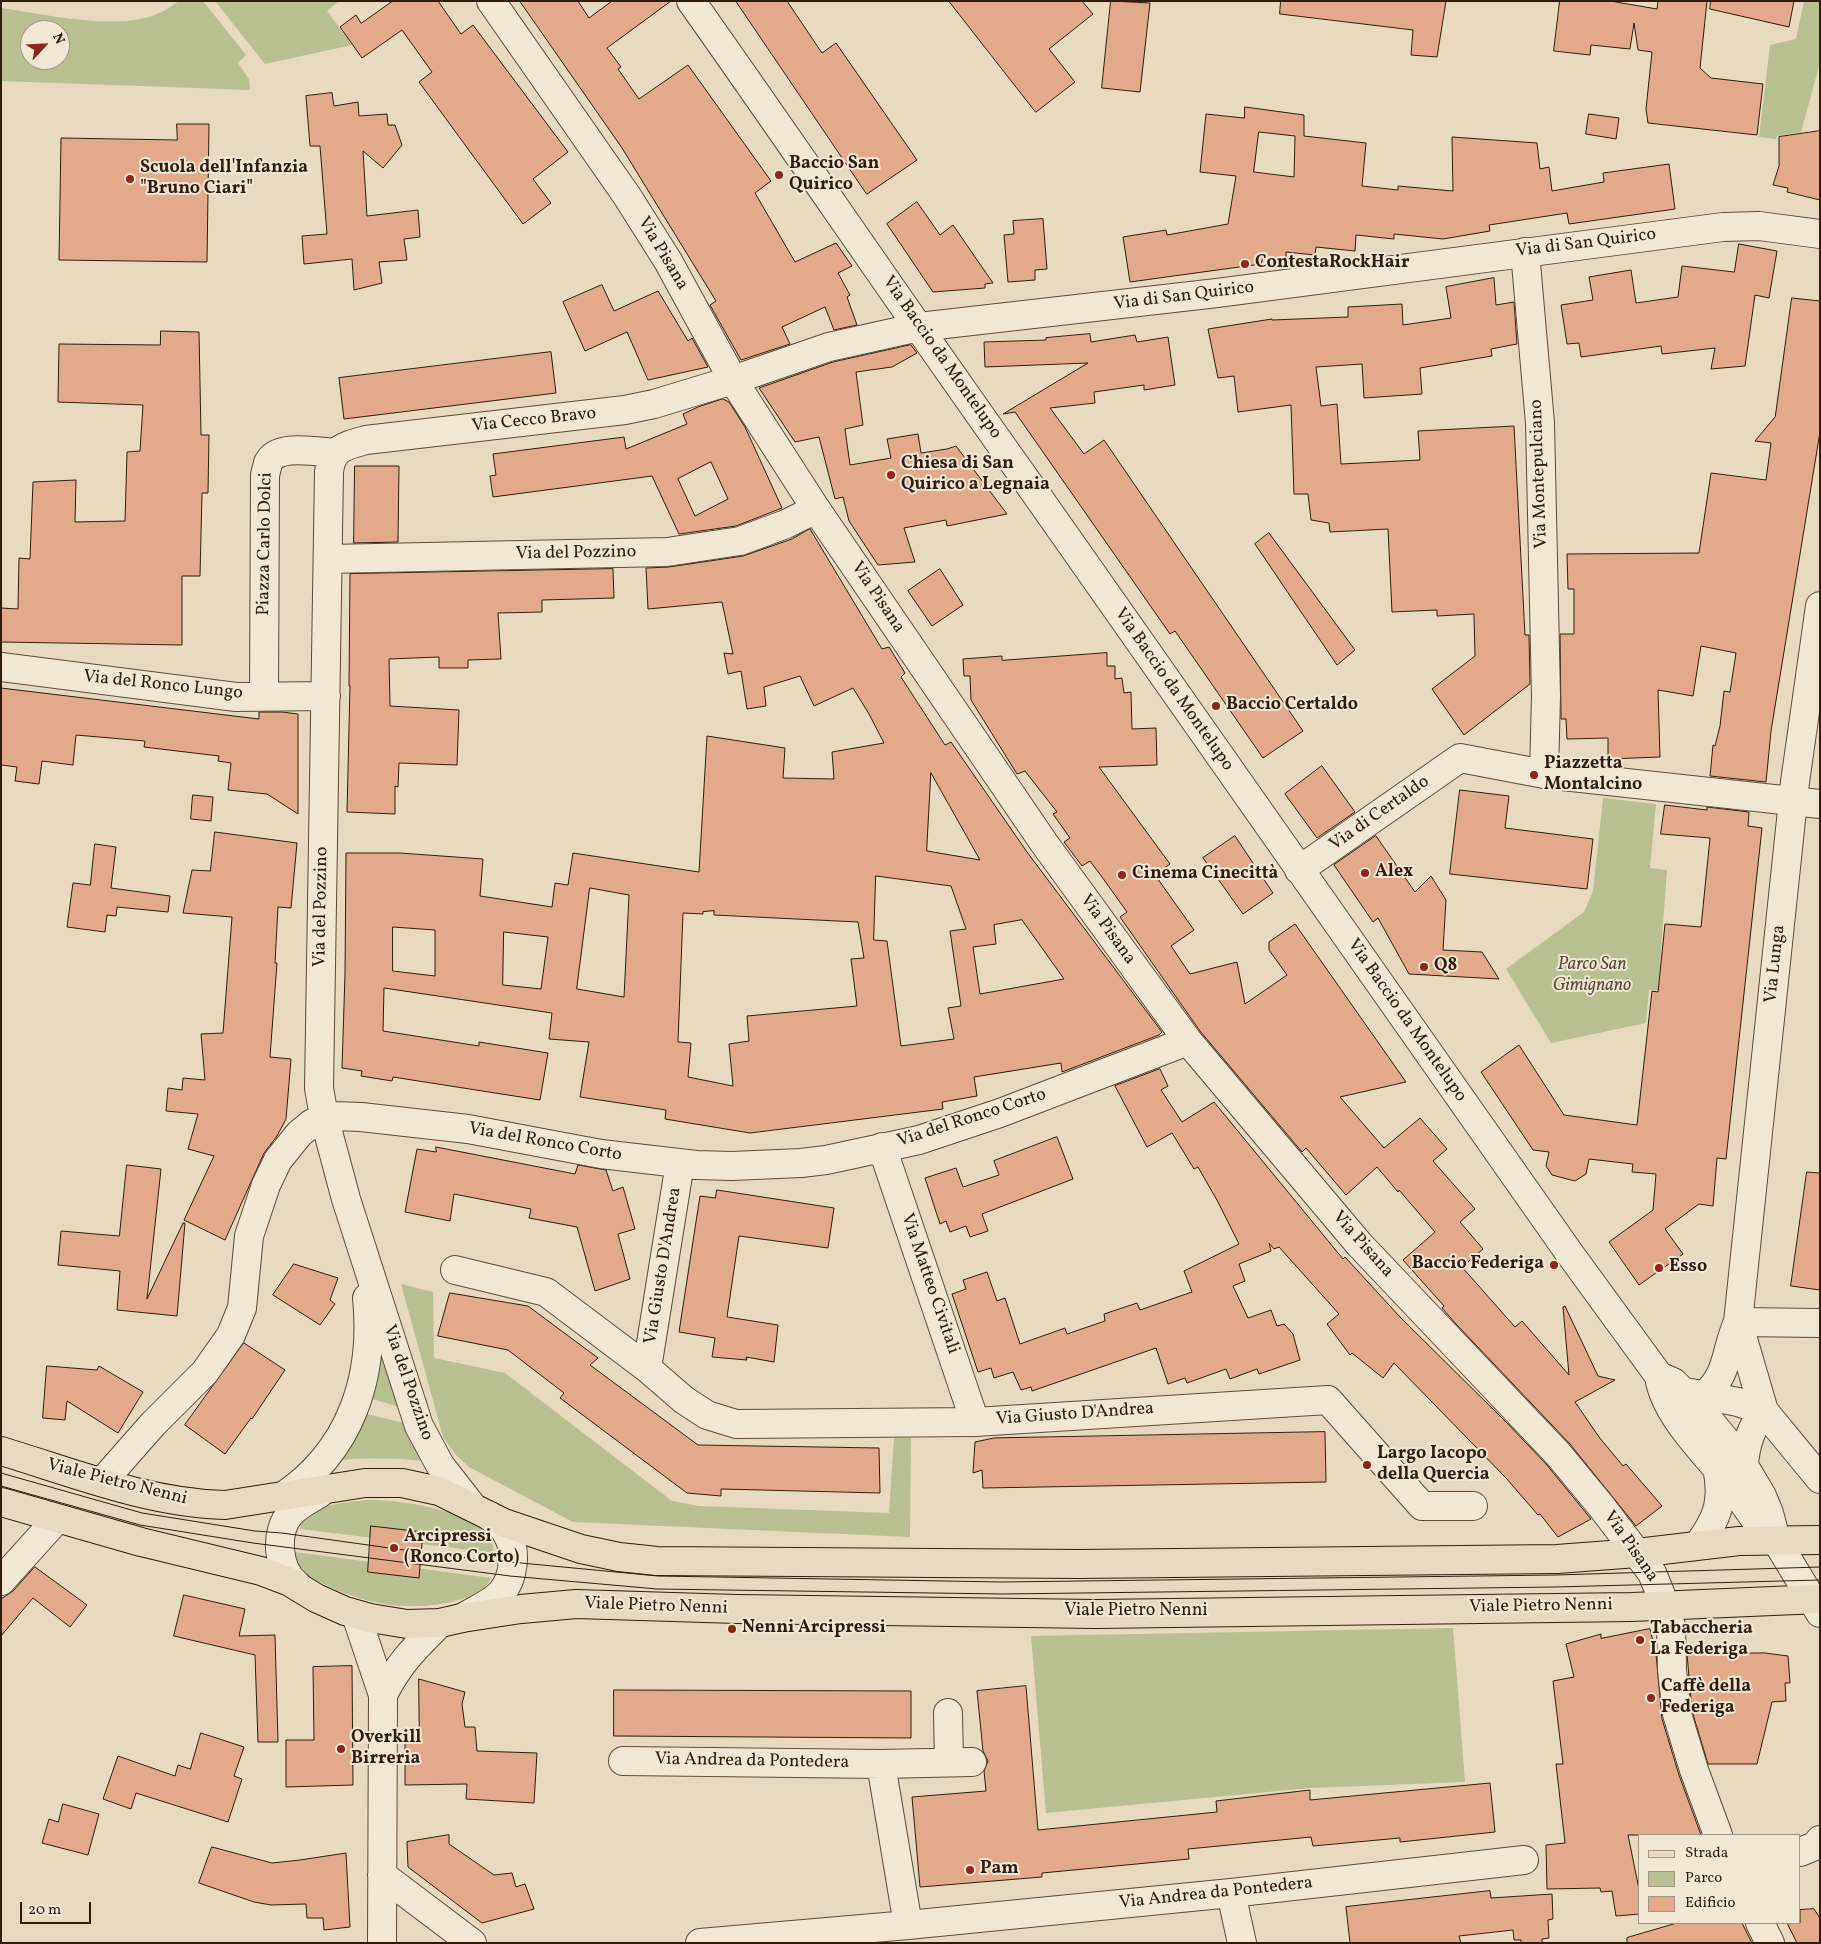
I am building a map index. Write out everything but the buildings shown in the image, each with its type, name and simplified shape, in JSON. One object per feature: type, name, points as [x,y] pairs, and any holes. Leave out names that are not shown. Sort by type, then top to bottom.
[{"type":"main road","name":"Viale Pietro Nenni","points":[[1,1452],[102,1482],[166,1498],[209,1504],[225,1505],[374,1482],[402,1483],[439,1491],[514,1527],[581,1549],[619,1557],[657,1560],[1080,1564],[1558,1559],[1637,1553],[1739,1541],[1776,1539],[1820,1540]]},
{"type":"main road","name":"Viale Pietro Nenni","points":[[1,1502],[141,1542],[262,1571],[297,1585],[324,1602],[356,1615],[407,1624],[451,1620],[541,1606],[576,1604],[737,1609],[1096,1614],[1817,1604]]},
{"type":"street","name":"Via Pisana","points":[[491,1],[632,204],[671,267],[733,380],[816,510],[1044,843],[1188,1041],[1359,1244],[1558,1454],[1652,1573],[1671,1626],[1672,1670],[1677,1714],[1694,1770],[1718,1834]]},
{"type":"street","name":"Via Baccio da Montelupo","points":[[691,1],[948,371],[1042,502],[1299,870],[1570,1254],[1659,1376],[1660,1384],[1677,1419],[1717,1467],[1758,1524],[1776,1539]]},
{"type":"street","name":"Via di San Quirico","points":[[733,380],[829,347],[919,327],[1217,294],[1525,252],[1742,226],[1759,226],[1820,234]]},
{"type":"street","name":"Via Montepulciano","points":[[1525,252],[1540,422],[1546,696],[1544,774]]},
{"type":"street","name":"Via Cecco Bravo","points":[[335,453],[345,446],[366,440],[624,410],[654,404],[733,380]]},
{"type":"street","name":"Piazza Carlo Dolci","points":[[264,696],[265,475],[268,462],[285,451],[299,450],[335,453]]},
{"type":"street","name":"Via del Pozzino","points":[[335,453],[330,462],[329,472],[319,1088],[324,1118],[361,1249],[421,1430],[440,1465],[480,1510]]},
{"type":"street","name":"Via del Pozzino","points":[[328,559],[667,552],[740,541],[786,524],[816,510]]},
{"type":"street","name":"Via Lunga","points":[[1693,1393],[1715,1385],[1723,1372],[1738,1322],[1793,800],[1820,606]]},
{"type":"street","name":"Via del Ronco Lungo","points":[[1,667],[236,697],[326,696]]},
{"type":"street","name":"Via di Certaldo","points":[[1299,870],[1460,758],[1544,774]]},
{"type":"street","points":[[1544,774],[1820,804]]},
{"type":"street","name":"Via del Ronco Corto","points":[[102,1482],[153,1424],[205,1372],[231,1335],[242,1308],[249,1236],[266,1185],[278,1160],[299,1134],[311,1124],[324,1118],[335,1116],[468,1129],[601,1154],[696,1166],[801,1163],[826,1160],[919,1140],[1000,1113],[1188,1041]]},
{"type":"street","name":"Via Matteo Civitali","points":[[882,1148],[975,1422]]},
{"type":"street","name":"Via Giusto D'Andrea","points":[[647,1368],[680,1163]]},
{"type":"street","name":"Via del Pozzino","points":[[282,1496],[299,1484],[318,1466],[338,1440],[354,1409],[368,1360],[369,1338],[361,1249]]},
{"type":"street","name":"Via Giusto D'Andrea","points":[[455,1270],[546,1292],[647,1368],[684,1400],[707,1415],[736,1424],[975,1422],[1328,1400],[1422,1506],[1473,1506]]},
{"type":"street","name":"Via Lunga","points":[[1738,1322],[1764,1411]]},
{"type":"street","points":[[1738,1322],[1820,1323]]},
{"type":"street","name":"Via Baccio da Montelupo","points":[[1659,1376],[1693,1393],[1744,1465],[1766,1506],[1776,1539],[1817,1604]]},
{"type":"street","points":[[1693,1393],[1738,1402],[1764,1411],[1820,1479]]},
{"type":"street","points":[[1744,1465],[1748,1441],[1764,1411]]},
{"type":"street","points":[[1698,1545],[1713,1523],[1719,1505],[1720,1484],[1717,1467]]},
{"type":"street","name":"Viale Pietro Nenni","points":[[297,1585],[287,1575],[281,1561],[284,1524],[295,1509],[324,1490]]},
{"type":"street","name":"Viale Pietro Nenni","points":[[451,1620],[495,1598],[504,1590],[510,1576],[512,1562],[510,1541],[505,1530],[480,1510]]},
{"type":"street","points":[[1,1581],[57,1519]]},
{"type":"street","points":[[356,1615],[383,1695],[382,1943]]},
{"type":"street","points":[[383,1695],[400,1664],[451,1620]]},
{"type":"street","name":"Via Andrea da Pontedera","points":[[623,1761],[881,1764],[960,1762],[948,1713]]},
{"type":"street","points":[[881,1764],[925,1930]]},
{"type":"street","name":"Via Andrea da Pontedera","points":[[700,1943],[925,1930],[1524,1860]]},
{"type":"street","points":[[382,1875],[472,1943]]},
{"type":"street","points":[[1231,1894],[1242,1943]]},
{"type":"street","points":[[1760,1924],[1770,1943]]},
{"type":"green space","points":[[179,1],[203,1],[246,55],[238,63],[249,79],[250,90],[1,81],[1,8],[77,20],[117,22],[135,20],[163,12]]},
{"type":"green space","points":[[215,1],[339,1],[327,11],[352,45],[265,64]]},
{"type":"green space","points":[[1804,1],[1820,1],[1820,63],[1801,132],[1777,136],[1776,139],[1759,137],[1770,45],[1796,39]]},
{"type":"green space","name":"Parco San Gimignano","points":[[1603,798],[1656,804],[1650,868],[1667,870],[1658,990],[1649,990],[1646,1023],[1551,1043],[1506,969],[1584,912],[1593,891]]},
{"type":"green space","points":[[401,1284],[433,1292],[434,1358],[505,1373],[672,1501],[699,1506],[889,1513],[894,1438],[911,1438],[910,1537],[573,1522],[469,1467],[455,1454],[443,1437]]},
{"type":"green space","points":[[383,1347],[402,1408],[373,1399]]},
{"type":"green space","points":[[367,1414],[404,1423],[406,1432],[422,1461],[402,1459],[342,1460]]},
{"type":"green space","points":[[366,1500],[395,1501],[431,1507],[464,1518],[478,1526],[488,1535],[494,1553],[300,1529],[303,1521],[317,1510],[327,1506]]},
{"type":"green space","points":[[295,1552],[491,1578],[483,1589],[475,1594],[445,1603],[428,1606],[410,1606],[377,1603],[344,1593],[315,1580],[301,1568]]},
{"type":"green space","points":[[1453,1628],[1465,1782],[1310,1788],[1046,1813],[1031,1636]]},
{"type":"tram line","points":[[1,1473],[142,1513],[255,1531],[282,1533],[447,1556],[658,1576],[1002,1582],[1555,1575],[1820,1567]]},
{"type":"tram line","points":[[1,1486],[140,1525],[253,1543],[510,1576],[657,1589],[1002,1594],[1555,1587],[1820,1580]]},
{"type":"place","name":"Baccio San Quirico","points":[[779,175]]},
{"type":"place","name":"Scuola dell'Infanzia \"Bruno Ciari\"","points":[[130,179]]},
{"type":"place","name":"ContestaRockHair","points":[[1245,264]]},
{"type":"place","name":"Chiesa di San Quirico a Legnaia","points":[[891,475]]},
{"type":"place","name":"Baccio Certaldo","points":[[1216,706]]},
{"type":"place","name":"Piazzetta Montalcino","points":[[1534,775]]},
{"type":"place","name":"Alex","points":[[1365,873]]},
{"type":"place","name":"Cinema Cinecittà","points":[[1122,875]]},
{"type":"place","name":"Q8","points":[[1424,967]]},
{"type":"place","name":"Baccio Federiga","points":[[1554,1265]]},
{"type":"place","name":"Esso","points":[[1659,1268]]},
{"type":"place","name":"Largo Iacopo della Quercia","points":[[1367,1465]]},
{"type":"place","name":"Arcipressi (Ronco Corto)","points":[[394,1548]]},
{"type":"place","name":"Nenni Arcipressi","points":[[732,1629]]},
{"type":"place","name":"Tabaccheria La Federiga","points":[[1640,1640]]},
{"type":"place","name":"Caffè della Federiga","points":[[1651,1698]]},
{"type":"place","name":"Overkill Birreria","points":[[341,1749]]},
{"type":"place","name":"Pam","points":[[970,1870]]}]
